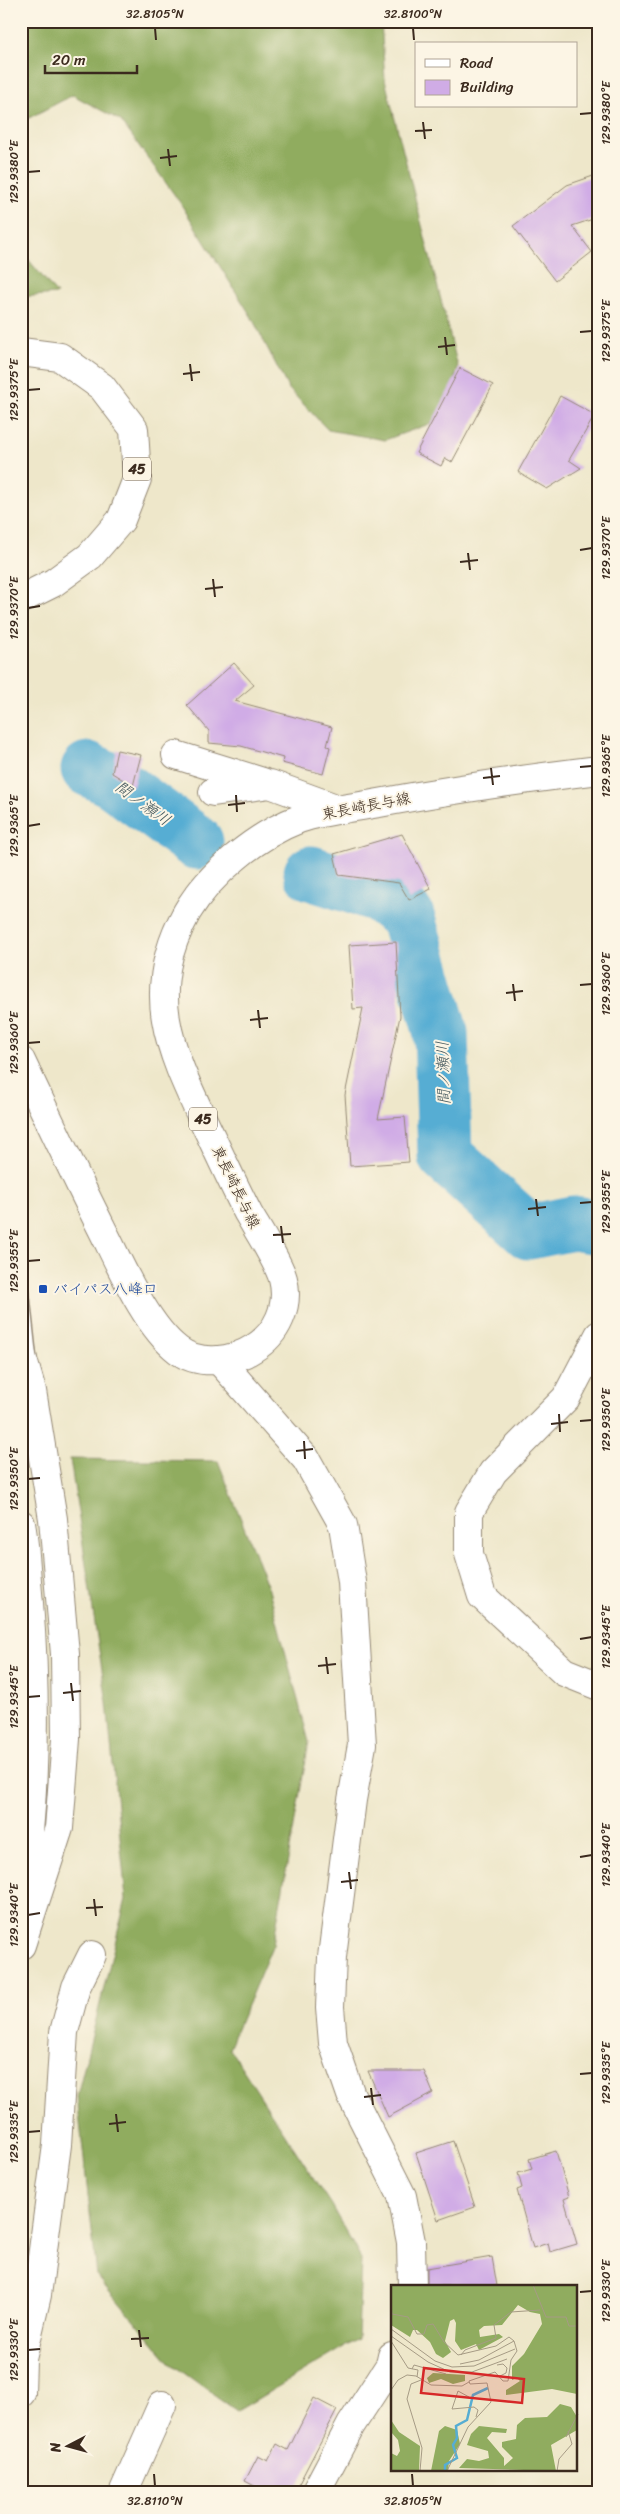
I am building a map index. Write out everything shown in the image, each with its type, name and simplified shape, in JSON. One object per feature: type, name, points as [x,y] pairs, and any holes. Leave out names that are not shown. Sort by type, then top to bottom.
[{"type":"main road","name":"45","points":[[21,352],[60,357],[102,387],[134,429],[137,479],[121,520],[90,556],[54,583],[21,599]]},
{"type":"main road","points":[[176,755],[270,784],[342,810]]},
{"type":"main road","name":"東長崎長与線","points":[[21,1061],[118,1261],[155,1326],[179,1351],[199,1360],[219,1360],[248,1352],[268,1340],[284,1311],[283,1279],[245,1206],[176,1063],[165,1022],[164,980],[173,938],[194,900],[223,867],[258,840],[300,819],[448,790],[599,770]]},
{"type":"main road","points":[[213,792],[270,784]]},
{"type":"main road","points":[[599,1335],[566,1398],[493,1472],[469,1512],[469,1554],[482,1596],[564,1672],[599,1686]]},
{"type":"main road","points":[[21,1353],[32,1392],[53,1519],[65,1654],[66,1738],[59,1828],[21,1944]]},
{"type":"main road","points":[[219,1360],[306,1459],[343,1525],[352,1582],[362,1745],[352,1800],[332,1957],[330,2007],[333,2043],[351,2094],[402,2196],[411,2242],[412,2285]]},
{"type":"main road","points":[[21,1524],[33,1651],[34,1758],[28,1853],[21,1898]]},
{"type":"main road","points":[[21,2393],[22,2358],[37,2295],[57,2145],[64,2032],[76,1987],[92,1955]]},
{"type":"main road","points":[[315,2493],[351,2425],[390,2365],[391,2360]]},
{"type":"main road","points":[[123,2493],[162,2405]]},
{"type":"lane","points":[[21,1288],[32,1392]]},
{"type":"green space","points":[[21,21],[381,21],[385,80],[458,367],[443,419],[385,440],[328,430],[288,388],[251,316],[179,201],[121,121],[73,95],[25,120],[21,125]]},
{"type":"green space","points":[[21,250],[22,252],[57,294],[21,297]]},
{"type":"green space","points":[[70,1459],[218,1461],[269,1590],[309,1742],[273,1944],[229,2048],[331,2205],[361,2259],[358,2339],[237,2411],[170,2363],[97,2276],[77,2096],[126,1899],[107,1703]]},
{"type":"building","points":[[599,174],[599,217],[572,226],[592,252],[555,281],[513,226],[567,185]]},
{"type":"building","points":[[460,368],[493,385],[452,462],[445,458],[441,466],[416,453]]},
{"type":"building","points":[[560,396],[595,415],[569,460],[581,468],[547,489],[518,472]]},
{"type":"building","points":[[234,663],[254,685],[235,701],[332,727],[327,746],[330,747],[323,774],[282,763],[283,758],[241,746],[209,743],[209,731],[187,705]]},
{"type":"building","points":[[117,750],[141,755],[133,786],[112,773]]},
{"type":"building","points":[[402,834],[431,889],[409,900],[399,883],[339,875],[334,854]]},
{"type":"building","points":[[396,942],[400,1016],[378,1119],[405,1117],[409,1162],[350,1166],[345,1095],[363,1008],[353,1009],[349,945]]},
{"type":"building","points":[[368,2071],[424,2071],[433,2093],[388,2117]]},
{"type":"building","points":[[453,2141],[475,2207],[438,2220],[416,2153]]},
{"type":"building","points":[[556,2151],[569,2197],[564,2199],[577,2244],[550,2252],[548,2243],[533,2248],[517,2190],[522,2188],[518,2173],[532,2169],[529,2159]]},
{"type":"building","points":[[492,2257],[497,2285],[427,2285],[427,2268]]},
{"type":"building","points":[[314,2398],[337,2410],[294,2493],[268,2493],[245,2481],[258,2456],[268,2461],[277,2444],[288,2450]]},
{"type":"waterway","name":"間ノ瀬川","points":[[88,769],[113,781],[196,842]]},
{"type":"waterway","name":"間ノ瀬川","points":[[311,873],[379,895],[407,916],[441,1033],[445,1156],[529,1232],[573,1223],[599,1227]]},
{"type":"place","name":"バイパス八峰口","points":[[43,1289]]}]
